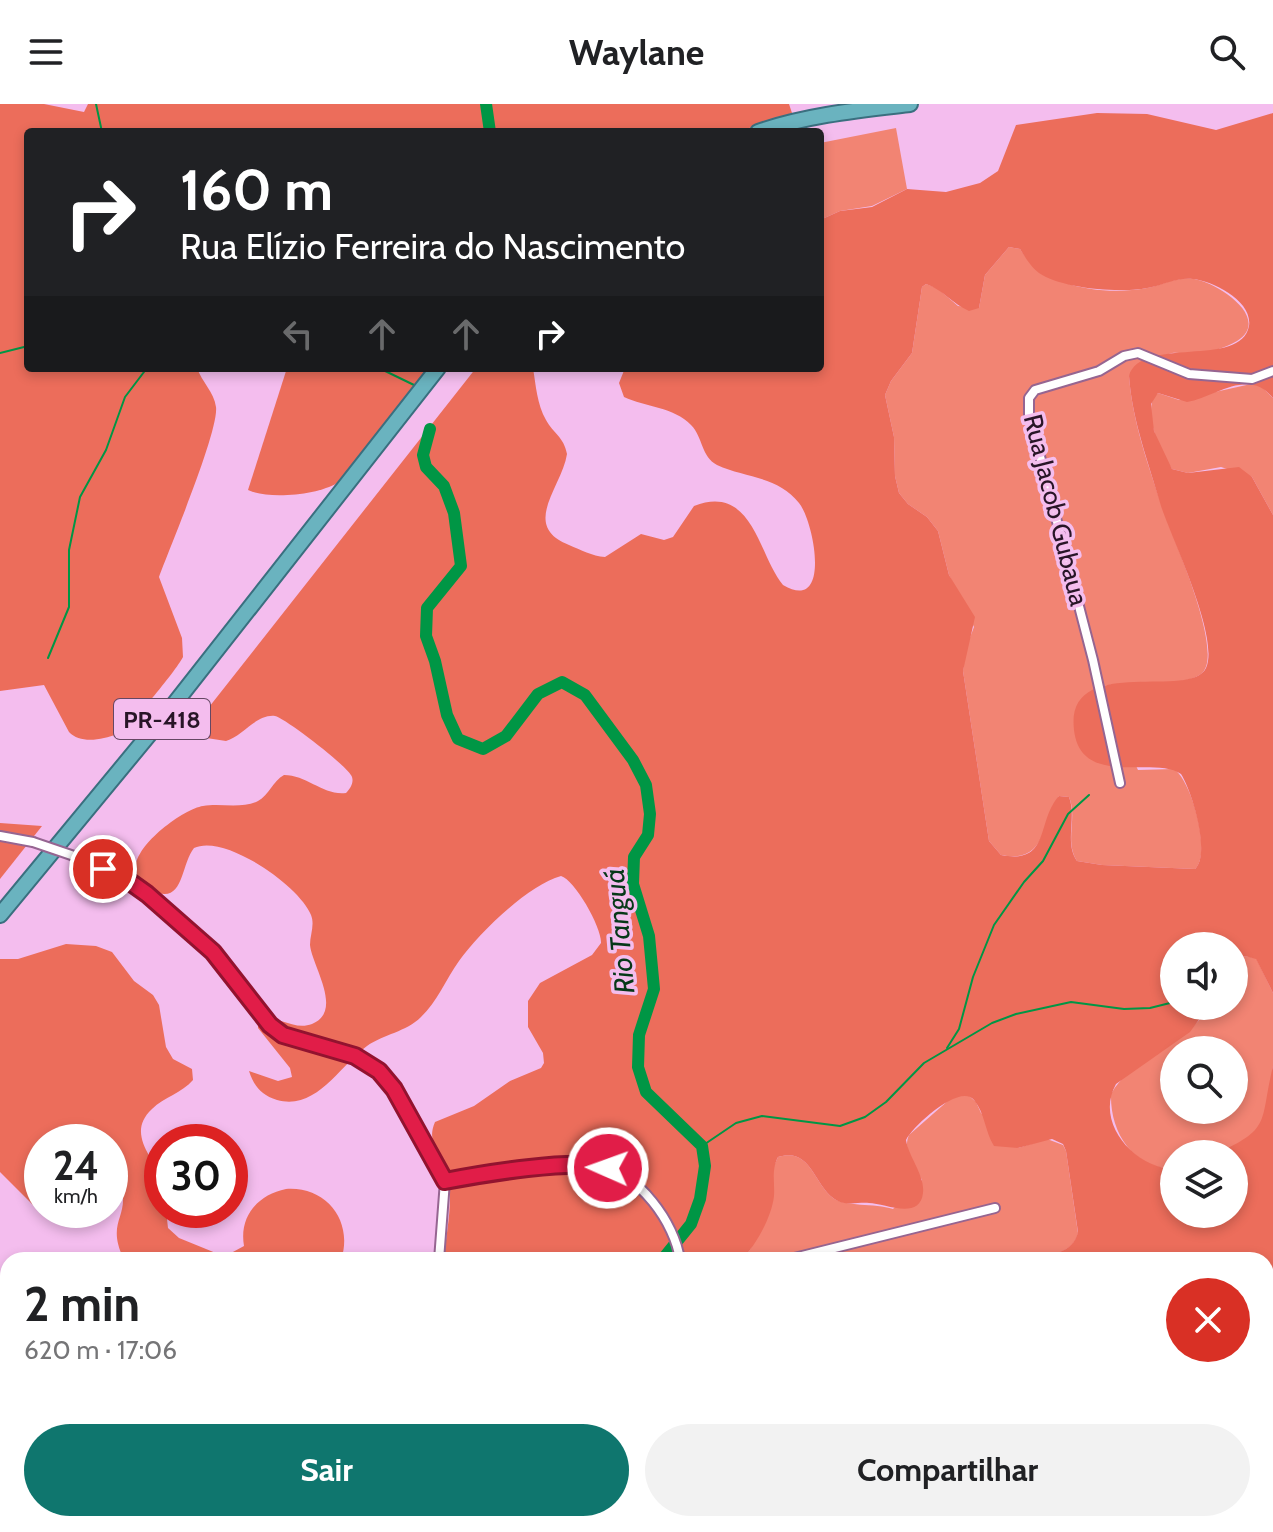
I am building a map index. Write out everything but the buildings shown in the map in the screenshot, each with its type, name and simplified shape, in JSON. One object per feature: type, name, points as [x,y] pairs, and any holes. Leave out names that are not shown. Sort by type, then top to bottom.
[{"type":"highway","points":[[775,128],[845,111],[910,104]]},
{"type":"highway","name":"PR-418","points":[[0,915],[171,708],[435,372]]},
{"type":"street","name":"Rua Jacob Gubaua","points":[[1120,783],[1089,645],[1029,414],[1029,398],[1035,390],[1099,371],[1124,356],[1138,353],[1189,374],[1252,379],[1273,371]]},
{"type":"street","points":[[0,836],[33,842],[80,858],[126,879],[213,952],[270,1025],[283,1035],[355,1056],[379,1071],[394,1089],[445,1181],[440,1252]]},
{"type":"street","points":[[445,1181],[509,1171],[590,1165],[608,1168],[639,1187],[674,1231],[678,1252]]},
{"type":"street","points":[[818,1252],[995,1208]]},
{"type":"shaded area","points":[[0,104],[44,104],[84,112],[88,104],[789,104],[792,113],[749,128],[24,128],[24,372],[199,372],[216,407],[202,463],[159,577],[182,638],[183,657],[171,674],[123,729],[117,734],[92,740],[69,732],[44,685],[0,691]]},
{"type":"shaded area","points":[[1097,113],[1147,114],[1216,130],[1273,113],[1273,398],[1264,389],[1243,384],[1187,402],[1158,393],[1151,404],[1154,431],[1172,469],[1188,473],[1239,467],[1252,477],[1273,515],[1273,993],[1256,959],[1248,957],[1248,932],[1160,932],[1160,1020],[1199,1020],[1184,1036],[1160,1036],[1160,1053],[1116,1084],[1110,1114],[1122,1141],[1145,1161],[1160,1167],[1160,1228],[1248,1228],[1248,1140],[1242,1140],[1260,1122],[1273,1066],[1273,1252],[1058,1252],[1071,1245],[1078,1232],[1063,1144],[1052,1139],[1018,1148],[994,1146],[978,1105],[967,1096],[948,1101],[937,1108],[906,1140],[923,1186],[920,1201],[909,1208],[837,1201],[804,1161],[789,1155],[778,1157],[770,1212],[748,1252],[445,1252],[450,1192],[446,1170],[433,1141],[435,1122],[474,1106],[510,1081],[541,1068],[543,1053],[528,1027],[528,1001],[540,983],[592,955],[601,943],[592,916],[567,879],[561,876],[548,881],[519,900],[467,950],[421,1017],[367,1046],[316,1093],[291,1102],[271,1098],[262,1093],[249,1071],[278,1081],[292,1077],[290,1068],[258,1028],[258,1016],[305,1026],[321,1018],[325,1009],[324,988],[310,945],[311,915],[304,903],[277,877],[260,865],[223,848],[207,845],[194,848],[180,882],[170,893],[162,894],[148,889],[136,872],[136,862],[149,841],[171,822],[194,809],[258,801],[284,775],[338,793],[349,790],[352,777],[316,744],[275,716],[262,718],[226,741],[187,735],[473,372],[534,372],[543,414],[567,454],[546,517],[547,527],[555,537],[605,557],[641,534],[664,540],[673,537],[694,506],[714,502],[729,504],[751,526],[783,585],[798,591],[808,587],[814,577],[815,562],[810,527],[799,503],[791,494],[771,483],[717,465],[705,452],[691,425],[676,414],[624,397],[619,383],[623,372],[824,372],[824,218],[840,211],[872,207],[907,189],[946,192],[980,183],[998,171],[1016,125]],"holes":[[[1009,247],[1020,249],[1039,273],[1062,283],[1094,289],[1140,289],[1193,279],[1230,294],[1245,308],[1249,317],[1249,326],[1242,339],[1229,346],[1152,357],[1137,364],[1129,376],[1146,458],[1201,612],[1209,654],[1206,668],[1196,677],[1178,681],[1108,685],[1089,692],[1076,706],[1074,730],[1080,748],[1090,759],[1104,765],[1154,767],[1181,774],[1190,794],[1201,837],[1199,861],[1195,869],[1077,861],[1071,846],[1069,797],[1059,796],[1047,817],[1040,839],[1028,854],[1001,855],[989,841],[963,671],[975,617],[949,575],[938,531],[899,493],[895,476],[894,437],[885,395],[891,381],[912,353],[922,287],[926,284],[932,287],[969,311],[979,308],[985,275]]]},
{"type":"shaded area","points":[[896,128],[907,189],[872,206],[840,211],[824,218],[824,142]]},
{"type":"shaded area","points":[[1009,247],[1020,249],[1044,273],[1077,286],[1113,291],[1147,288],[1182,279],[1204,282],[1237,302],[1249,322],[1246,332],[1232,344],[1202,353],[1167,355],[1129,376],[1133,409],[1146,458],[1202,619],[1207,662],[1201,674],[1192,679],[1099,687],[1138,770],[1174,769],[1181,776],[1193,802],[1201,834],[1200,861],[1195,869],[1077,861],[1072,846],[1069,797],[1059,796],[1040,840],[1027,854],[1001,855],[989,841],[963,671],[966,648],[974,627],[949,575],[938,531],[899,493],[895,476],[894,437],[885,395],[891,381],[912,353],[922,287],[926,284],[937,288],[958,306],[979,308],[985,275]]},
{"type":"shaded area","points":[[286,372],[428,372],[337,483],[318,491],[293,495],[268,495],[248,490]]},
{"type":"shaded area","points":[[1251,384],[1261,386],[1273,398],[1273,515],[1252,477],[1221,467],[1188,473],[1172,469],[1158,444],[1151,416],[1153,398],[1158,393],[1179,400]]},
{"type":"shaded area","points":[[0,823],[42,826],[0,879]]},
{"type":"shaded area","points":[[66,944],[96,946],[112,952],[134,981],[153,995],[159,1005],[166,1047],[173,1059],[192,1069],[193,1080],[152,1109],[141,1127],[144,1145],[144,1228],[168,1228],[179,1238],[213,1252],[121,1252],[117,1228],[128,1228],[128,1124],[24,1124],[24,1196],[0,1172],[0,959],[18,959]]},
{"type":"shaded area","points":[[1248,957],[1256,958],[1273,993],[1273,1066],[1265,1122],[1248,1141],[1160,1140],[1159,1167],[1135,1155],[1126,1145],[1115,1122],[1111,1094],[1132,1070],[1160,1051],[1160,1124],[1248,1124],[1248,1036],[1182,1036],[1199,1020],[1248,1020]]},
{"type":"shaded area","points":[[960,1094],[968,1095],[981,1113],[1018,1148],[1047,1139],[1063,1145],[1078,1233],[1071,1245],[1060,1252],[748,1252],[757,1237],[778,1157],[789,1155],[804,1161],[826,1191],[838,1201],[893,1209],[922,1180],[908,1153],[909,1135]]},
{"type":"shaded area","points":[[286,1189],[313,1193],[324,1200],[340,1220],[344,1232],[343,1252],[233,1252],[244,1246],[244,1228],[248,1228],[248,1215],[266,1196]]},
{"type":"waterway","points":[[96,104],[101,128]]},
{"type":"waterway","name":"Rio Tanguá","points":[[486,104],[489,128]]},
{"type":"waterway","points":[[0,353],[24,347]]},
{"type":"waterway","points":[[48,658],[69,607],[69,550],[80,497],[106,450],[125,397],[144,372]]},
{"type":"waterway","points":[[387,372],[414,385]]},
{"type":"waterway","name":"Rio Tanguá","points":[[430,429],[423,455],[426,467],[444,486],[454,513],[461,566],[427,608],[426,636],[447,715],[458,739],[483,749],[506,736],[538,694],[562,682],[585,695],[633,760],[646,785],[650,814],[648,835],[634,857],[633,884],[649,936],[654,989],[639,1035],[638,1067],[646,1092],[702,1146],[705,1166],[700,1199],[691,1224],[668,1252]]},
{"type":"waterway","points":[[947,1048],[959,1029],[973,977],[994,925],[1043,861],[1068,814],[1089,795]]},
{"type":"waterway","points":[[702,1146],[736,1123],[762,1116],[840,1126],[865,1117],[886,1102],[924,1063],[992,1023],[1016,1014],[1071,1002],[1124,1009],[1160,1006]]},
{"type":"route","points":[[103,869],[126,879],[147,894],[213,952],[270,1025],[283,1035],[355,1056],[379,1071],[394,1089],[445,1181],[509,1171],[590,1165],[608,1168]]}]
